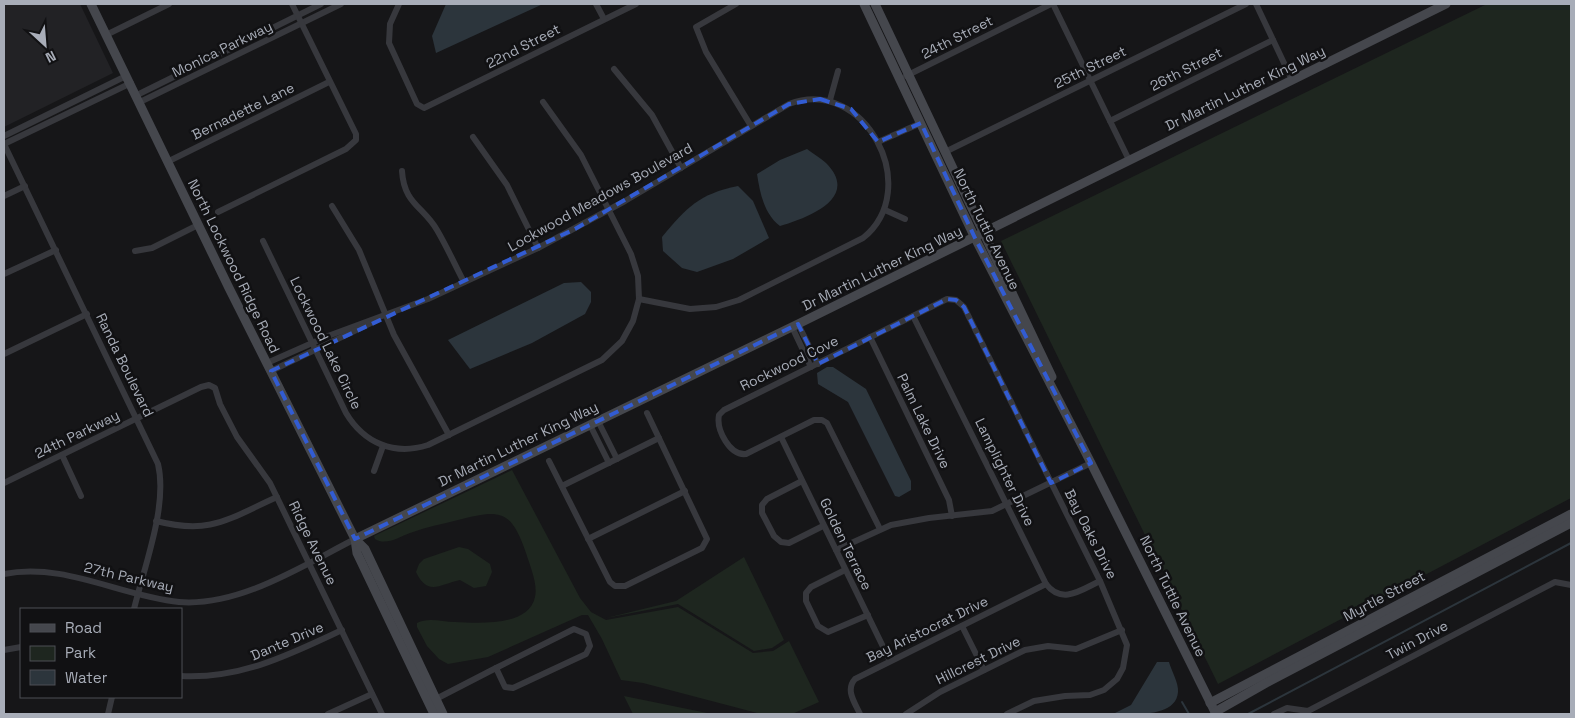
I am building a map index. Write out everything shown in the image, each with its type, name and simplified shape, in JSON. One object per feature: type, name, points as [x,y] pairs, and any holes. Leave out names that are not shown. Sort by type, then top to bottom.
[{"type":"street","name":"North Lockwood Ridge Road","points":[[92,4],[167,162],[355,539],[356,553],[432,701],[443,714]]},
{"type":"street","points":[[106,35],[169,4]]},
{"type":"street","points":[[218,212],[352,145],[356,140],[356,134],[292,4]]},
{"type":"street","name":"Monica Parkway","points":[[138,99],[321,4]]},
{"type":"street","name":"Monica Parkway","points":[[138,99],[341,4]]},
{"type":"street","name":"22nd Street","points":[[399,4],[390,24],[389,43],[417,104],[420,107],[427,108],[636,4]]},
{"type":"street","points":[[596,4],[604,19]]},
{"type":"street","points":[[736,4],[696,27],[706,52],[750,126]]},
{"type":"street","name":"North Tuttle Avenue","points":[[864,4],[945,152],[1026,318],[1092,463]]},
{"type":"street","name":"North Tuttle Avenue","points":[[876,4],[921,123],[975,238],[1092,463],[1216,713]]},
{"type":"street","points":[[1052,4],[1129,160]]},
{"type":"street","name":"24th Street","points":[[905,77],[1052,4]]},
{"type":"street","name":"25th Street","points":[[945,152],[1246,4]]},
{"type":"street","points":[[1256,4],[1292,80]]},
{"type":"street","name":"Dr Martin Luther King Way","points":[[355,539],[975,238],[1446,4]]},
{"type":"street","name":"26th Street","points":[[1110,121],[1273,40]]},
{"type":"street","points":[[614,69],[652,115],[681,168]]},
{"type":"street","points":[[543,102],[582,155],[610,210],[636,266],[639,299],[690,309],[709,308],[730,304],[859,241],[877,225],[889,198],[890,179],[878,142],[858,115],[843,105],[830,100],[838,71]]},
{"type":"street","points":[[4,136],[128,79]]},
{"type":"street","points":[[4,144],[128,79]]},
{"type":"street","name":"Bernadette Lane","points":[[167,162],[329,82]]},
{"type":"street","name":"Lockwood Meadows Boulevard","points":[[269,367],[312,342],[382,317],[538,248],[610,210],[750,126],[795,102],[814,98],[830,100]]},
{"type":"street","points":[[878,142],[921,123]]},
{"type":"street","points":[[473,137],[506,186],[538,248]]},
{"type":"street","name":"Randa Boulevard","points":[[4,144],[156,458],[160,474],[160,501],[134,608]]},
{"type":"street","points":[[402,171],[403,183],[408,195],[438,230],[464,282]]},
{"type":"street","points":[[4,196],[25,186]]},
{"type":"street","points":[[332,206],[359,250],[382,317],[449,435]]},
{"type":"street","points":[[885,210],[905,219]]},
{"type":"street","points":[[135,251],[152,248],[198,225]]},
{"type":"street","name":"Lockwood Lake Circle","points":[[262,241],[352,422],[368,438],[383,446],[415,449],[449,435],[602,360],[616,348],[630,327],[639,299]]},
{"type":"street","points":[[4,274],[56,250]]},
{"type":"street","name":"Rockwood Cove","points":[[781,437],[746,454],[737,454],[730,449],[719,425],[719,415],[724,410],[947,299],[956,300]]},
{"type":"street","name":"Bay Oaks Drive","points":[[956,300],[964,306],[1100,581],[1127,645],[1125,664],[1117,679],[1104,690],[1090,696],[1065,696],[1034,701],[1007,714]]},
{"type":"street","points":[[4,354],[87,314]]},
{"type":"street","name":"Lamplighter Drive","points":[[913,316],[1046,584]]},
{"type":"street","name":"Lockwood Meadows Boulevard","points":[[269,367],[316,350],[367,327],[382,317]]},
{"type":"street","points":[[795,326],[815,365]]},
{"type":"street","name":"Palm Lake Drive","points":[[870,337],[949,500],[952,516]]},
{"type":"street","name":"24th Parkway","points":[[4,483],[201,387],[209,385],[215,388]]},
{"type":"street","name":"Ridge Avenue","points":[[215,388],[220,404],[236,437],[266,476],[277,497],[382,714]]},
{"type":"street","points":[[549,461],[611,584],[621,587],[702,548],[707,539],[706,533],[647,413]]},
{"type":"street","points":[[781,437],[814,420],[822,420],[827,423],[880,529]]},
{"type":"street","points":[[594,423],[617,459]]},
{"type":"street","points":[[594,423],[609,463]]},
{"type":"street","name":"Golden Terrace","points":[[781,437],[890,661]]},
{"type":"street","points":[[562,486],[660,438]]},
{"type":"street","points":[[374,471],[383,446]]},
{"type":"street","points":[[62,455],[81,496]]},
{"type":"street","points":[[836,550],[880,529],[912,520],[985,513],[1007,505],[1092,463]]},
{"type":"street","points":[[802,481],[767,499],[762,505],[762,513],[774,536],[781,542],[789,543],[823,526]]},
{"type":"street","points":[[588,539],[685,491]]},
{"type":"street","points":[[156,520],[184,527],[205,527],[224,521],[277,497]]},
{"type":"street","name":"Myrtle Street","points":[[1210,703],[1571,514]]},
{"type":"street","name":"Myrtle Street","points":[[1216,713],[1266,683],[1571,523]]},
{"type":"street","name":"27th Parkway","points":[[4,574],[47,572],[179,602],[218,600],[251,590],[355,539]]},
{"type":"street","points":[[846,570],[808,590],[806,597],[810,610],[818,626],[828,632],[868,615]]},
{"type":"street","points":[[1046,584],[1055,594],[1068,596],[1100,581]]},
{"type":"street","name":"Twin Drive","points":[[1274,714],[1288,708],[1308,711],[1555,582],[1571,585]]},
{"type":"street","name":"Bay Aristocrat Drive","points":[[860,714],[850,693],[850,684],[855,679],[1046,584]]},
{"type":"street","points":[[962,626],[984,670]]},
{"type":"street","points":[[432,701],[496,668],[574,629],[582,631],[589,641],[586,654],[513,688],[505,687],[496,668]]},
{"type":"street","name":"Dante Drive","points":[[182,676],[213,676],[251,669],[280,659],[342,630]]},
{"type":"street","name":"Hillcrest Drive","points":[[906,714],[928,699],[1030,648],[1048,646],[1076,649],[1122,630]]},
{"type":"street","points":[[4,650],[20,646]]},
{"type":"street","points":[[328,714],[372,694]]},
{"type":"street","points":[[108,714],[112,698]]},
{"type":"street","name":"North Lockwood Ridge Road","points":[[432,701],[434,714]]},
{"type":"highlighted area","points":[[820,99],[851,109],[878,142],[921,123],[975,238],[1091,463],[1051,483],[964,307],[956,300],[947,299],[818,364],[798,324],[355,539],[271,371],[575,229],[789,104]]},
{"type":"shaded area","points":[[4,4],[80,4],[113,73],[4,127]]},
{"type":"green space","points":[[1487,4],[1571,4],[1571,498],[1218,684],[1001,241]]},
{"type":"green space","points":[[512,470],[580,598],[591,612],[606,620],[678,607],[753,653],[773,651],[789,641],[819,702],[792,714],[761,714],[643,683],[621,680],[602,639],[588,615],[582,615],[488,657],[448,664],[439,659],[427,646],[417,627],[417,623],[431,620],[476,623],[501,621],[523,614],[531,607],[536,592],[535,581],[515,528],[509,520],[502,516],[484,514],[428,527],[384,542],[375,539],[374,536]]},
{"type":"green space","points":[[459,547],[468,549],[490,564],[492,572],[486,586],[474,588],[460,580],[430,587],[421,580],[416,572],[419,564],[424,559]]},
{"type":"green space","points":[[744,557],[784,640],[772,648],[754,651],[678,604],[606,618],[676,601]]},
{"type":"green space","points":[[624,696],[712,714],[633,714]]},
{"type":"water","points":[[446,4],[543,4],[436,53],[432,36]]},
{"type":"water","points":[[807,149],[822,159],[835,175],[837,186],[834,196],[816,212],[780,226],[766,209],[761,196],[757,174],[780,160]]},
{"type":"water","points":[[738,186],[753,201],[769,238],[733,259],[697,272],[682,268],[663,251],[662,237],[679,217],[695,203],[713,193]]},
{"type":"water","points":[[581,282],[591,292],[591,302],[585,314],[532,343],[470,369],[448,340],[564,283]]},
{"type":"water","points":[[827,367],[833,367],[866,389],[911,481],[911,490],[899,497],[895,496],[848,402],[818,384],[817,373]]},
{"type":"water","points":[[1157,662],[1169,662],[1176,681],[1178,692],[1170,706],[1152,713],[1113,714],[1131,705]]},
{"type":"waterway","points":[[1248,714],[1571,543]]},
{"type":"waterway","points":[[1182,702],[1189,714]]}]
